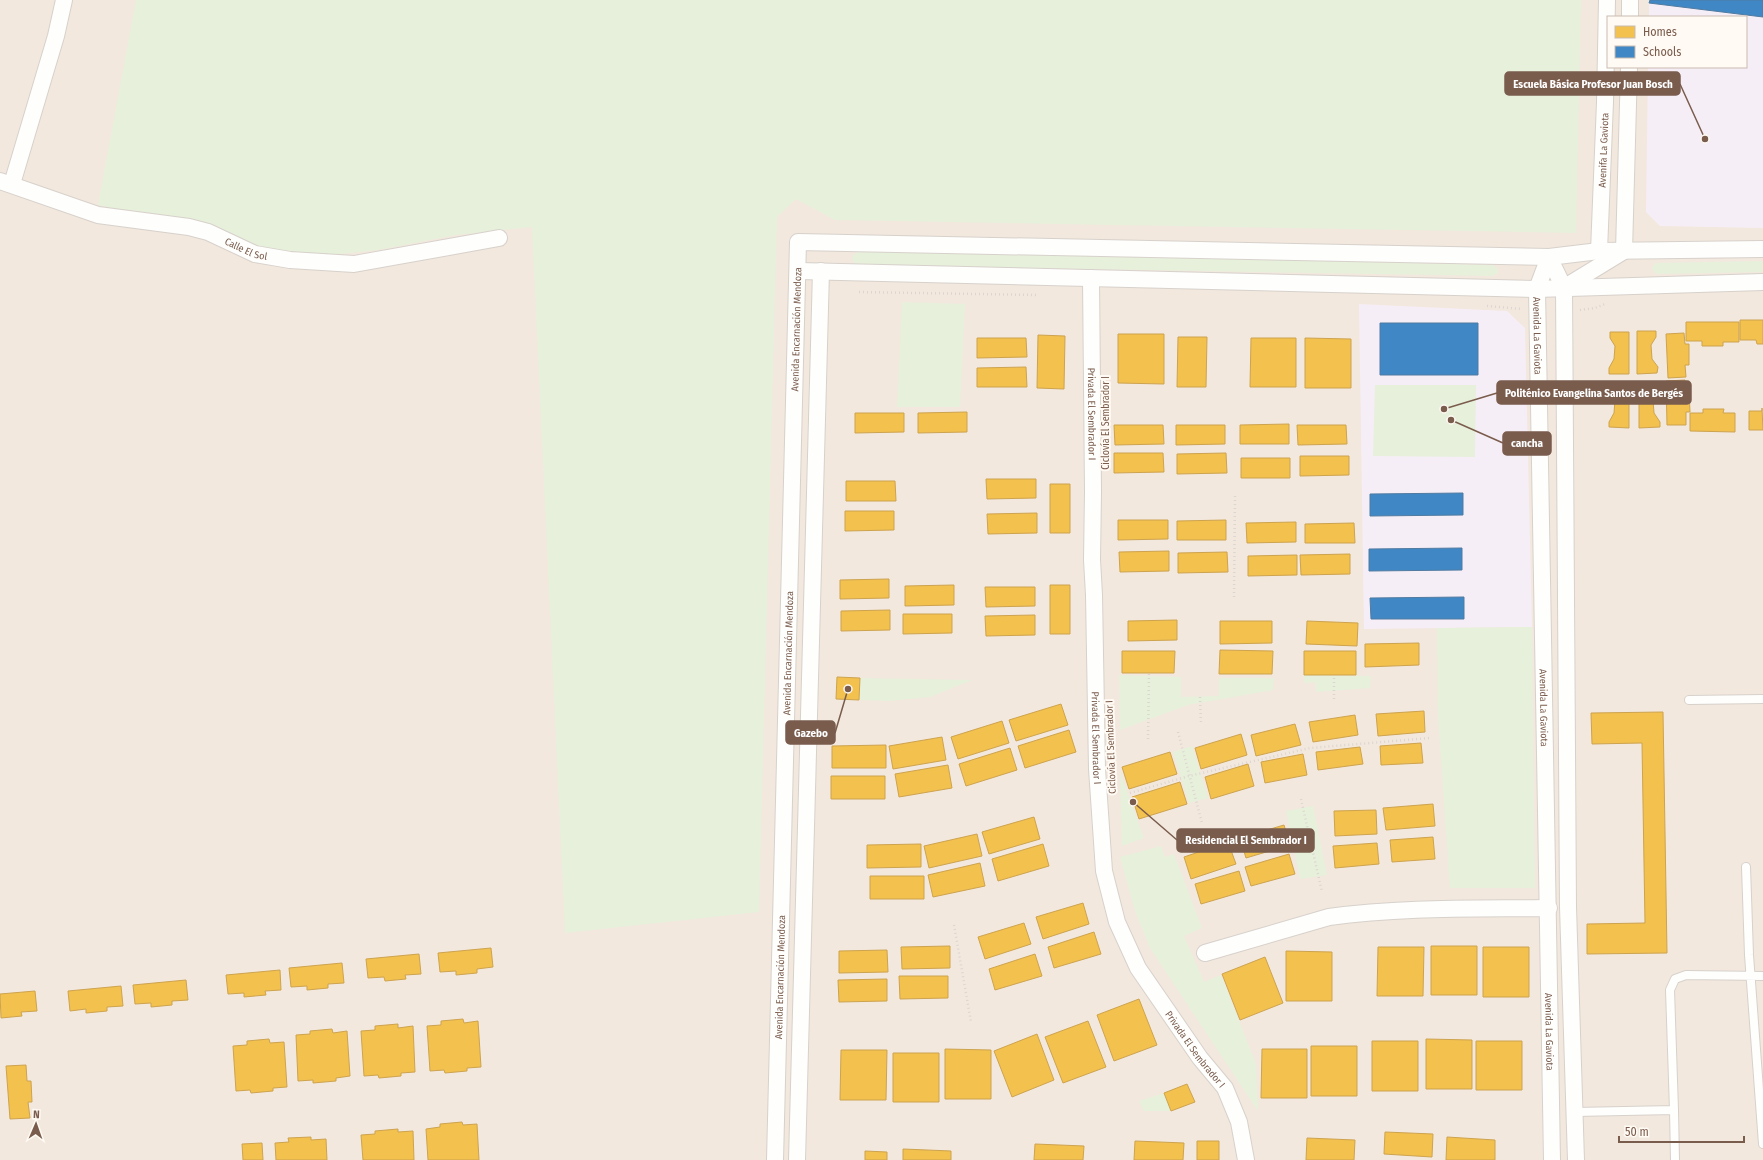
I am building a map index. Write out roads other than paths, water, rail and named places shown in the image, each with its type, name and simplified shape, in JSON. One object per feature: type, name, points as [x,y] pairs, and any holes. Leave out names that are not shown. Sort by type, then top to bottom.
[{"type":"street","points":[[6,182],[56,36],[64,0]]},
{"type":"street","name":"Avenifa La Gaviota","points":[[1599,251],[1607,0]]},
{"type":"street","points":[[1630,0],[1630,16]]},
{"type":"street","points":[[1624,251],[1629,68]]},
{"type":"street","name":"Calle El Sol","points":[[6,182],[98,215],[189,227],[208,232],[255,254],[290,260],[354,264],[499,238]]},
{"type":"street","name":"Avenida Encarnación Mendoza","points":[[775,1160],[799,271],[798,242],[1549,258]]},
{"type":"street","points":[[1576,1160],[1568,907],[1564,288],[1549,258],[1599,251],[1763,249]]},
{"type":"street","points":[[1564,288],[1624,251]]},
{"type":"street","name":"Avenida La Gaviota","points":[[1549,258],[1537,289],[1549,908],[1552,1160]]},
{"type":"street","points":[[799,271],[1537,289],[1763,282]]},
{"type":"street","points":[[797,1160],[821,271]]},
{"type":"street","name":"Privada El Sembrador I","points":[[1091,278],[1093,492],[1092,560],[1097,769],[1104,871],[1117,922],[1138,968],[1200,1058],[1225,1088],[1239,1122],[1246,1160]]},
{"type":"street","points":[[1205,953],[1329,917],[1350,914],[1404,910],[1549,908]]},
{"type":"lane","points":[[1689,700],[1763,699]]},
{"type":"lane","points":[[1746,867],[1751,976],[1763,1144]]},
{"type":"lane","points":[[1675,1160],[1670,990],[1675,979],[1686,975],[1763,976]]},
{"type":"lane","points":[[1575,1112],[1674,1110]]},
{"type":"place","name":"Escuela Básica Profesor Juan Bosch","points":[[1705,139]]},
{"type":"place","name":"Politénico Evangelina Santos de Bergés","points":[[1444,409]]},
{"type":"place","name":"cancha","points":[[1451,420]]},
{"type":"place","name":"Gazebo","points":[[848,689]]},
{"type":"place","name":"Residencial El Sembrador I","points":[[1133,802]]}]
